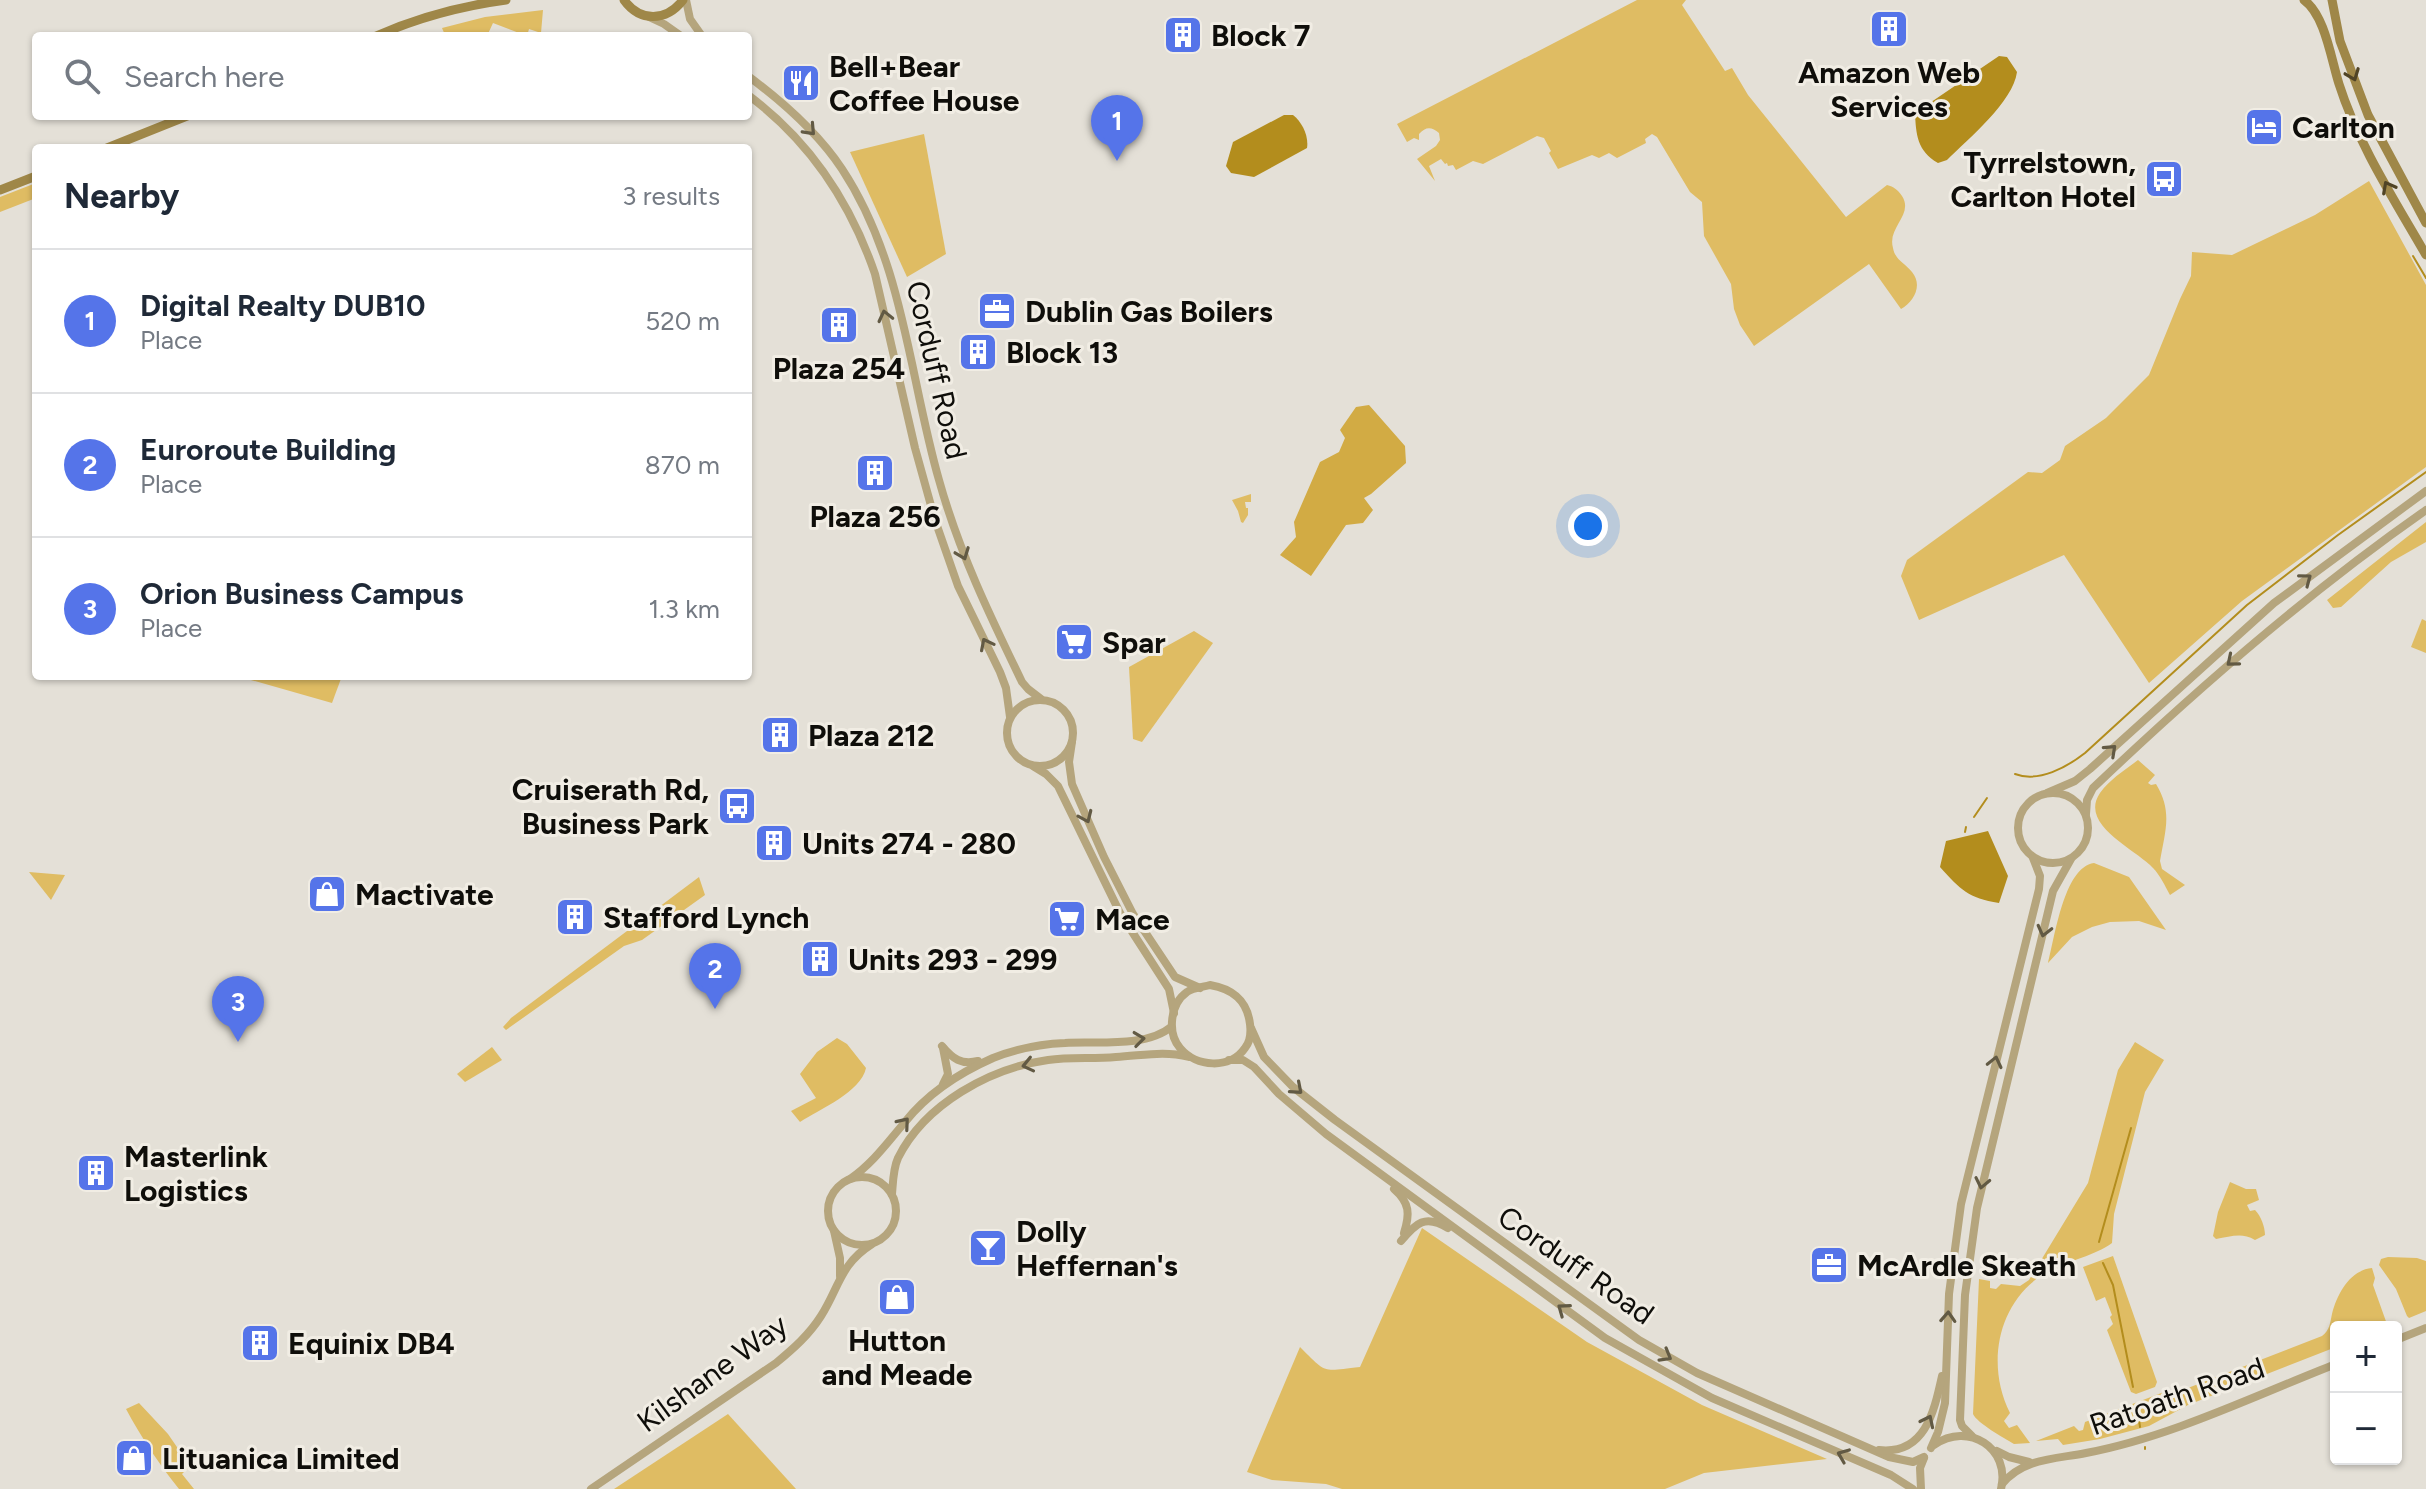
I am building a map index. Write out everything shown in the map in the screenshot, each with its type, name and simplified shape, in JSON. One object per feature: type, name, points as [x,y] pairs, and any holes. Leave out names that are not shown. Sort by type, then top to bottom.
[{"type":"main road","points":[[387,32],[426,17],[506,0]]},
{"type":"main road","points":[[622,1],[649,17],[667,14],[684,0]]},
{"type":"main road","points":[[2304,0],[2318,14],[2340,88],[2362,139],[2426,255]]},
{"type":"main road","points":[[2332,0],[2340,41],[2368,115],[2426,223]]},
{"type":"main road","points":[[117,144],[177,120]]},
{"type":"main road","points":[[0,190],[32,178]]},
{"type":"street","points":[[684,0],[690,19],[699,32]]},
{"type":"street","points":[[649,17],[675,32]]},
{"type":"street","name":"Corduff Road","points":[[752,79],[795,115],[826,148],[852,185],[875,229],[897,296],[932,456],[960,549],[992,624],[1022,682],[1041,699]]},
{"type":"street","name":"Corduff Road","points":[[752,98],[794,135],[815,159],[849,211],[863,242],[875,274],[935,520],[963,596],[1000,672],[1010,717]]},
{"type":"street","points":[[1921,1489],[1920,1468],[1941,1424],[1945,1403],[1952,1267],[1961,1204],[2039,889],[2040,876],[2033,858],[2020,841],[2019,820],[2024,808],[2032,799],[2075,781],[2274,603],[2426,491]]},
{"type":"street","points":[[2030,1463],[1992,1449],[1962,1426],[1960,1408],[1965,1295],[1977,1208],[2053,891],[2071,859],[2086,842],[2087,800],[2093,788],[2210,681],[2338,575],[2426,510]]},
{"type":"street","points":[[1174,1013],[1169,989],[1120,913],[1058,786],[1046,774],[1018,758],[1009,745],[1007,729],[1010,717],[1023,703],[1041,699],[1056,703],[1068,714],[1073,729],[1069,762],[1072,784],[1104,857],[1133,914],[1175,977],[1200,988]]},
{"type":"street","points":[[1033,766],[1053,764],[1061,759],[1072,742]]},
{"type":"street","points":[[2047,793],[2070,797],[2086,814]]},
{"type":"street","points":[[2033,858],[2052,863],[2071,859]]},
{"type":"street","points":[[834,1231],[852,1244],[872,1244],[881,1240],[895,1220],[896,1207],[892,1194],[896,1161],[917,1130],[948,1102],[989,1077],[1027,1064],[1067,1058],[1159,1052],[1209,1064],[1229,1060],[1244,1051],[1251,1028],[1241,998],[1224,987],[1210,985],[1189,990],[1181,998],[1171,1027],[1177,1045],[1189,1057]]},
{"type":"street","points":[[940,1088],[948,1074],[942,1046],[957,1062],[967,1064],[1029,1047],[1145,1039],[1162,1035],[1171,1027]]},
{"type":"street","name":"Corduff Road","points":[[1251,1028],[1264,1057],[1293,1087],[1395,1165],[1628,1333],[1697,1373],[1870,1449],[1904,1462],[1924,1457]]},
{"type":"street","points":[[840,1277],[840,1258],[828,1215],[829,1205],[838,1187],[875,1159],[905,1121],[940,1088],[996,1057]]},
{"type":"street","name":"Corduff Road","points":[[1229,1060],[1243,1060],[1254,1067],[1279,1094],[1358,1157],[1605,1338],[1672,1378],[1738,1410],[1891,1475],[1913,1489]]},
{"type":"street","points":[[1358,1157],[1405,1200],[1409,1215],[1401,1241],[1414,1225],[1434,1222],[1509,1268]]},
{"type":"street","points":[[850,1179],[860,1177],[879,1181],[892,1194]]},
{"type":"street","name":"Kilshane Way","points":[[591,1489],[793,1349],[823,1314],[840,1277],[860,1252],[872,1244]]},
{"type":"street","points":[[2402,1338],[2426,1328]]},
{"type":"street","points":[[1870,1449],[1901,1449],[1918,1438],[1927,1427],[1946,1352]]},
{"type":"street","name":"Ratoath Road","points":[[2001,1486],[2011,1473],[2030,1463],[2090,1452],[2162,1433],[2330,1366]]},
{"type":"street","points":[[1931,1448],[1954,1435],[1972,1436]]},
{"type":"street","points":[[1992,1449],[2001,1465],[2001,1486]]},
{"type":"shaded area","points":[[1637,0],[1686,0],[1682,5],[1725,71],[1732,68],[1748,95],[1846,217],[1887,185],[1899,192],[1905,209],[1894,234],[1893,248],[1917,282],[1916,293],[1906,306],[1901,309],[1869,264],[1754,346],[1734,309],[1731,284],[1704,236],[1702,202],[1690,192],[1657,137],[1652,134],[1645,139],[1646,143],[1617,158],[1609,153],[1599,158],[1592,155],[1558,169],[1544,138],[1537,136],[1483,164],[1473,161],[1456,170],[1441,159],[1429,166],[1435,181],[1417,159],[1436,146],[1440,140],[1439,133],[1427,129],[1419,134],[1419,140],[1414,138],[1407,142],[1397,124]]},
{"type":"shaded area","points":[[543,10],[541,32],[529,29],[528,32],[517,32],[493,23],[489,32],[444,32],[442,28],[485,17]]},
{"type":"shaded area","points":[[1999,56],[2007,57],[2017,72],[2014,83],[1999,107],[1978,130],[1947,160],[1938,163],[1922,147],[1917,135],[1915,113]]},
{"type":"shaded area","points":[[1284,115],[1293,115],[1299,121],[1306,134],[1307,148],[1254,177],[1231,173],[1226,166],[1233,142]]},
{"type":"shaded area","points":[[924,134],[946,254],[907,277],[850,152]]},
{"type":"shaded area","points":[[2369,181],[2426,285],[2426,467],[2242,601],[2149,683],[2064,555],[1919,620],[1901,576],[1907,560],[2028,472],[2042,473],[2060,460],[2065,446],[2106,418],[2149,375],[2191,276],[2192,252],[2232,255],[2315,215]]},
{"type":"shaded area","points":[[32,185],[32,200],[0,212],[0,197]]},
{"type":"shaded area","points":[[1369,405],[1405,446],[1406,463],[1364,498],[1373,510],[1363,523],[1346,525],[1311,576],[1280,555],[1296,537],[1294,522],[1320,462],[1339,452],[1345,438],[1340,430],[1356,407]]},
{"type":"shaded area","points":[[1251,494],[1251,502],[1245,502],[1248,515],[1243,523],[1232,500]]},
{"type":"shaded area","points":[[2426,522],[2426,542],[2391,562],[2341,607],[2333,608],[2327,600]]},
{"type":"shaded area","points":[[2422,619],[2426,621],[2426,653],[2411,647]]},
{"type":"shaded area","points":[[1194,631],[1213,643],[1142,742],[1133,739],[1129,667]]},
{"type":"shaded area","points":[[251,680],[341,680],[332,703]]},
{"type":"shaded area","points":[[2138,760],[2155,775],[2148,783],[2156,784],[2166,813],[2160,861],[2162,869],[2185,885],[2170,895],[2153,868],[2112,836],[2097,816],[2095,805],[2100,793]]},
{"type":"shaded area","points":[[1988,831],[2008,876],[1999,903],[1966,892],[1940,867],[1946,841]]},
{"type":"shaded area","points":[[2094,863],[2129,877],[2166,930],[2139,921],[2110,922],[2092,927],[2072,937],[2048,963],[2068,890],[2084,867]]},
{"type":"shaded area","points":[[29,872],[65,875],[51,900]]},
{"type":"shaded area","points":[[699,877],[705,895],[642,940],[624,946],[506,1030],[503,1027],[511,1018]]},
{"type":"shaded area","points":[[837,1038],[847,1044],[866,1068],[863,1077],[848,1092],[800,1122],[791,1111],[816,1098],[800,1074],[817,1052]]},
{"type":"shaded area","points":[[2135,1042],[2164,1060],[2145,1092],[2114,1214],[2112,1243],[2049,1271],[2032,1283],[2018,1298],[2001,1334],[1998,1374],[2010,1413],[2004,1421],[2009,1428],[2017,1425],[2030,1443],[2014,1444],[1985,1426],[1973,1414],[1979,1279],[1990,1281],[1990,1288],[1996,1289],[2001,1284],[2020,1286],[2029,1280],[2088,1183],[2118,1070]]},
{"type":"shaded area","points":[[492,1047],[502,1060],[465,1082],[457,1074]]},
{"type":"shaded area","points":[[2230,1182],[2246,1189],[2256,1189],[2259,1200],[2247,1205],[2250,1211],[2255,1210],[2259,1215],[2265,1235],[2255,1240],[2240,1236],[2216,1239],[2213,1236],[2218,1212]]},
{"type":"shaded area","points":[[1422,1228],[1587,1342],[1702,1405],[1827,1459],[1704,1473],[1665,1489],[1342,1489],[1326,1484],[1272,1480],[1247,1472],[1300,1347],[1326,1369],[1360,1367]]},
{"type":"shaded area","points":[[2113,1256],[2157,1382],[2155,1387],[2136,1394],[2131,1392],[2107,1330],[2113,1324],[2105,1297],[2096,1301],[2083,1267]]},
{"type":"shaded area","points":[[2381,1259],[2426,1261],[2426,1311],[2409,1318],[2407,1316],[2396,1289],[2379,1265]]},
{"type":"shaded area","points":[[2372,1268],[2375,1278],[2373,1285],[2386,1321],[2330,1321],[2346,1284],[2364,1270]]},
{"type":"shaded area","points":[[2330,1321],[2330,1349],[2188,1405],[2149,1426],[2063,1445],[2058,1439],[2036,1441],[2074,1426],[2079,1431],[2083,1430],[2085,1422],[2164,1392],[2175,1393],[2322,1336]]},
{"type":"shaded area","points":[[139,1403],[168,1434],[190,1466],[182,1474],[194,1489],[179,1489],[144,1440],[126,1409]]},
{"type":"shaded area","points":[[728,1414],[796,1489],[614,1489]]},
{"type":"waterway","points":[[2413,256],[2426,278]]},
{"type":"waterway","points":[[2015,774],[2043,775],[2085,753],[2247,605],[2426,472]]},
{"type":"waterway","points":[[1974,817],[1987,798]]},
{"type":"waterway","points":[[1965,832],[1966,827]]},
{"type":"waterway","points":[[2099,1242],[2131,1128]]},
{"type":"waterway","points":[[2103,1263],[2113,1285],[2133,1387]]},
{"type":"waterway","points":[[2137,1406],[2140,1427]]},
{"type":"place","name":"Amazon Web Services","points":[[1889,29]]},
{"type":"place","name":"Block 7","points":[[1183,35]]},
{"type":"place","name":"Bell+Bear Coffee House","points":[[801,83]]},
{"type":"place","name":"Carlton","points":[[2264,127]]},
{"type":"place","name":"Digital Realty DUB10","points":[[1117,161]]},
{"type":"place","name":"Tyrrelstown, Carlton Hotel","points":[[2164,179]]},
{"type":"place","name":"Dublin Gas Boilers","points":[[997,311]]},
{"type":"place","name":"Plaza 254","points":[[839,325]]},
{"type":"place","name":"Block 13","points":[[978,352]]},
{"type":"place","name":"Plaza 256","points":[[875,473]]},
{"type":"place","name":"Spar","points":[[1074,642]]},
{"type":"place","name":"Plaza 212","points":[[780,735]]},
{"type":"place","name":"Cruiserath Rd, Business Park","points":[[737,806]]},
{"type":"place","name":"Units 274 - 280","points":[[774,843]]},
{"type":"place","name":"Mactivate","points":[[327,894]]},
{"type":"place","name":"Stafford Lynch","points":[[575,917]]},
{"type":"place","name":"Mace","points":[[1067,919]]},
{"type":"place","name":"Units 293 - 299","points":[[820,959]]},
{"type":"place","name":"Euroroute Building","points":[[715,1009]]},
{"type":"place","name":"Orion Business Campus","points":[[238,1042]]},
{"type":"place","name":"Masterlink Logistics","points":[[96,1173]]},
{"type":"place","name":"Dolly Heffernan's","points":[[988,1248]]},
{"type":"place","name":"McArdle Skeath","points":[[1829,1265]]},
{"type":"place","name":"Hutton and Meade","points":[[897,1297]]},
{"type":"place","name":"Equinix DB4","points":[[260,1343]]},
{"type":"place","name":"Lituanica Limited","points":[[134,1458]]}]
